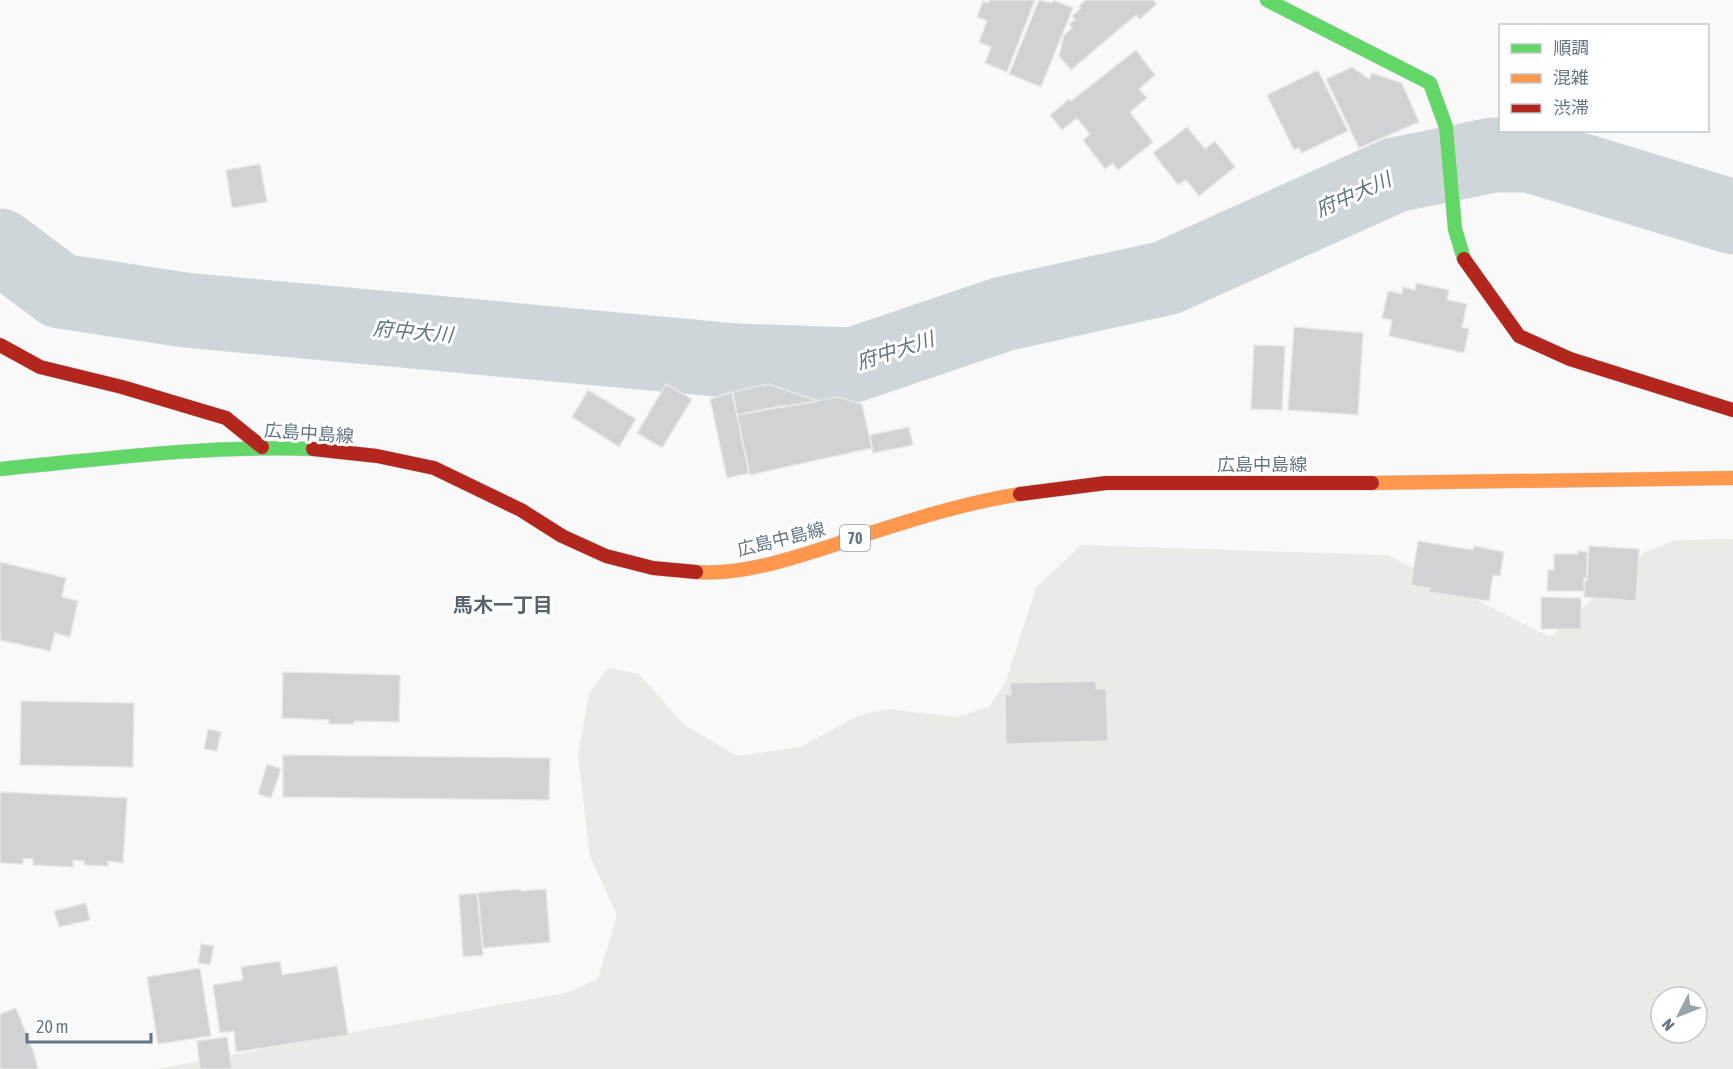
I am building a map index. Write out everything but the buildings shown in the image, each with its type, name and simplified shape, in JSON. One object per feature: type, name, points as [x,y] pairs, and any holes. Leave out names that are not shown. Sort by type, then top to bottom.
[{"type":"main road","points":[[1267,0],[1430,83],[1446,127],[1455,229],[1464,259],[1519,336],[1570,359],[1733,410]]},
{"type":"main road","points":[[0,345],[40,367],[122,387],[226,418],[262,447]]},
{"type":"main road","name":"広島中島線","points":[[0,469],[205,449],[262,447],[320,449],[377,456],[434,468],[521,510],[562,536],[606,556],[653,568],[701,572],[749,568],[796,558],[930,514],[988,499],[1094,484],[1439,483],[1733,478]]},
{"type":"shaded area","points":[[1733,539],[1733,1069],[157,1069],[569,992],[598,979],[617,915],[590,857],[578,755],[589,693],[608,668],[639,674],[683,724],[737,756],[801,747],[857,716],[888,709],[956,717],[989,707],[1006,681],[1036,588],[1081,545],[1387,555],[1550,637],[1645,552],[1676,540]]},
{"type":"waterway","name":"府中大川","points":[[0,246],[60,291],[185,310],[737,361],[853,365],[1003,314],[1166,278],[1395,175],[1493,155],[1530,155],[1733,217]]},
{"type":"traffic: fast","points":[[1267,0],[1430,83],[1446,127],[1455,229],[1464,259]]},
{"type":"traffic: fast","points":[[0,469],[195,451],[313,449]]},
{"type":"traffic: slow","points":[[1372,483],[1733,478]]},
{"type":"traffic: slow","points":[[696,572],[735,571],[775,563],[936,513],[1020,494]]},
{"type":"traffic: jam","points":[[1464,259],[1519,336],[1570,359],[1733,410]]},
{"type":"traffic: jam","points":[[0,345],[40,367],[122,387],[226,418],[262,447]]},
{"type":"traffic: jam","points":[[313,449],[377,456],[434,468],[521,510],[562,536],[606,556],[653,568],[696,572]]},
{"type":"traffic: jam","points":[[1020,494],[1106,483],[1372,483]]},
{"type":"district","name":"馬木一丁目","points":[[503,604]]}]
